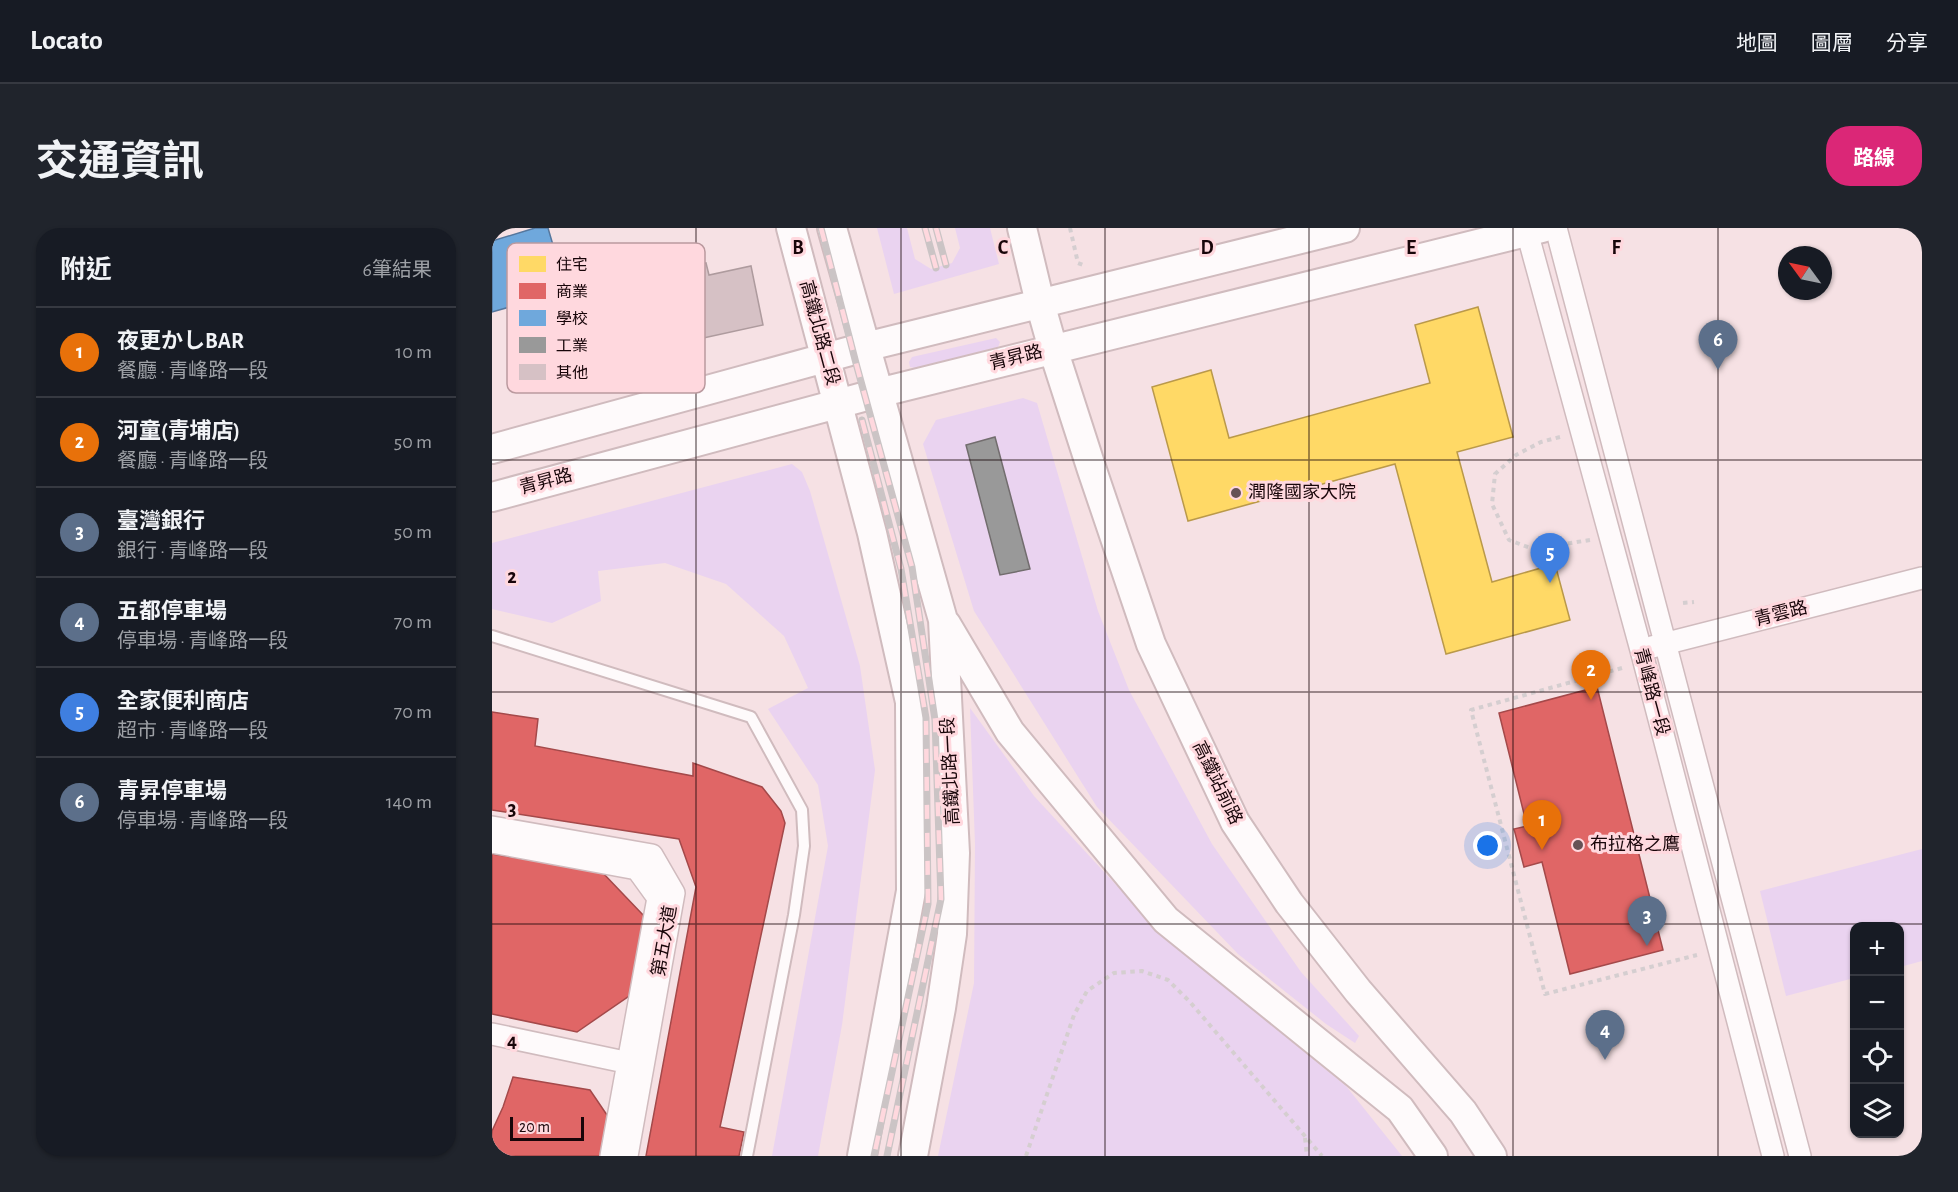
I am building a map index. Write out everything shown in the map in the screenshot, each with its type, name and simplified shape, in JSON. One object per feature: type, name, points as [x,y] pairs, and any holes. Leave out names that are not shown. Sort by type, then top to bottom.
[{"type":"street","name":"高鐵北路二段","points":[[791,228],[838,403]]},
{"type":"street","points":[[832,228],[878,393]]},
{"type":"street","points":[[1022,228],[1053,349]]},
{"type":"street","points":[[705,391],[864,347],[1345,228]]},
{"type":"street","name":"青峰路一段","points":[[1556,228],[1800,1156]]},
{"type":"street","name":"青峰路一段","points":[[1532,229],[1773,1156]]},
{"type":"street","name":"青昇路","points":[[492,497],[838,403],[1532,229]]},
{"type":"street","name":"高鐵站前路","points":[[1053,349],[1151,644],[1235,822],[1296,911],[1358,991],[1462,1112],[1492,1156]]},
{"type":"street","points":[[492,449],[698,393]]},
{"type":"street","name":"高鐵北路一段","points":[[878,393],[943,620],[956,853],[952,934],[941,1008],[913,1156]]},
{"type":"street","points":[[838,403],[872,533],[910,702],[911,891],[862,1156]]},
{"type":"street","name":"青雲路","points":[[1641,650],[1922,578]]},
{"type":"street","points":[[943,620],[1011,732],[1166,920],[1400,1109],[1433,1156]]},
{"type":"street","name":"第五大道","points":[[492,827],[652,855],[674,893],[634,1071],[610,1156]]},
{"type":"street","name":"第五大道","points":[[492,842],[637,869],[658,898],[634,1071],[627,1156]]},
{"type":"street","points":[[492,1034],[634,1071]]},
{"type":"street","points":[[492,1047],[634,1071]]},
{"type":"lane","points":[[492,636],[751,717],[802,810],[804,846],[794,915],[747,1156]]},
{"type":"path","points":[[1070,228],[1078,263],[1087,266]]},
{"type":"path","points":[[1563,436],[1541,442],[1516,455],[1495,474],[1492,504],[1509,540],[1533,549],[1590,540]]},
{"type":"path","points":[[1683,603],[1694,602]]},
{"type":"path","points":[[1623,668],[1471,710],[1545,994],[1700,954]]},
{"type":"path","points":[[1026,1156],[1074,1016],[1087,991],[1114,973],[1142,971],[1168,980],[1190,1002],[1322,1156]]},
{"type":"path","points":[[1305,1138],[1307,1156]]},
{"type":"shaded area","points":[[877,228],[907,228],[915,259],[931,269],[952,263],[960,248],[955,228],[990,228],[999,264],[894,294]]},
{"type":"shaded area","points":[[996,338],[1000,342],[998,347],[915,368],[910,367],[909,362],[912,357]]},
{"type":"shaded area","points":[[1023,398],[1037,403],[1098,611],[1129,690],[1212,844],[1301,972],[1359,1036],[1355,1043],[1326,1024],[1238,954],[1097,807],[974,611],[923,444],[936,420]]},
{"type":"shaded area","points":[[792,464],[802,472],[810,491],[860,666],[875,770],[842,1025],[818,1156],[772,1156],[828,846],[818,785],[768,709],[808,688],[784,636],[726,584],[665,563],[598,571],[601,601],[552,623],[492,609],[492,543]]},
{"type":"shaded area","points":[[970,708],[1034,796],[1130,900],[1201,967],[1346,1086],[1402,1156],[938,1156],[974,983],[975,844]]},
{"type":"shaded area","points":[[1922,849],[1922,961],[1904,966],[1904,922],[1850,922],[1850,979],[1786,996],[1760,891]]},
{"type":"building: 住宅","name":"潤隆國家大院","points":[[1478,307],[1513,437],[1457,452],[1492,582],[1555,564],[1570,620],[1446,654],[1395,464],[1188,521],[1152,387],[1211,370],[1229,438],[1430,383],[1415,325]]},
{"type":"building: 商業","name":"布拉格之鷹","points":[[1597,687],[1663,950],[1570,974],[1542,862],[1524,867],[1514,829],[1527,826],[1499,713]]},
{"type":"building: 商業","points":[[492,712],[538,719],[535,746],[693,776],[693,763],[762,787],[781,811],[785,823],[720,1127],[744,1132],[739,1156],[646,1156],[696,887],[679,839],[492,810]]},
{"type":"building: 商業","points":[[492,854],[601,871],[644,916],[632,994],[577,1032],[492,1014]]},
{"type":"building: 商業","points":[[513,1077],[590,1090],[609,1118],[602,1156],[492,1156],[492,1131]]},
{"type":"building: 學校","points":[[535,228],[548,228],[552,243],[507,243],[507,308],[492,312],[492,241]]},
{"type":"building: 工業","points":[[995,437],[1030,569],[1000,575],[966,445]]},
{"type":"building: 其他","points":[[705,263],[709,275],[751,266],[763,325],[705,338]]},
{"type":"railway","points":[[821,228],[912,567],[935,720],[941,899],[887,1156]]},
{"type":"railway","points":[[925,228],[936,268]]},
{"type":"railway","points":[[936,228],[946,265]]},
{"type":"railway","points":[[862,420],[901,569],[926,718],[928,904],[874,1156]]},
{"type":"place","name":"青昇停車場","points":[[1718,370]]},
{"type":"place","name":"潤隆國家大院","points":[[1236,493]]},
{"type":"place","name":"全家便利商店","points":[[1550,583]]},
{"type":"place","name":"河童(青埔店)","points":[[1591,700]]},
{"type":"place","name":"布拉格之鷹","points":[[1578,845]]},
{"type":"place","name":"夜更かしBAR","points":[[1542,850]]},
{"type":"place","name":"臺灣銀行","points":[[1647,946]]},
{"type":"place","name":"五都停車場","points":[[1605,1060]]}]
